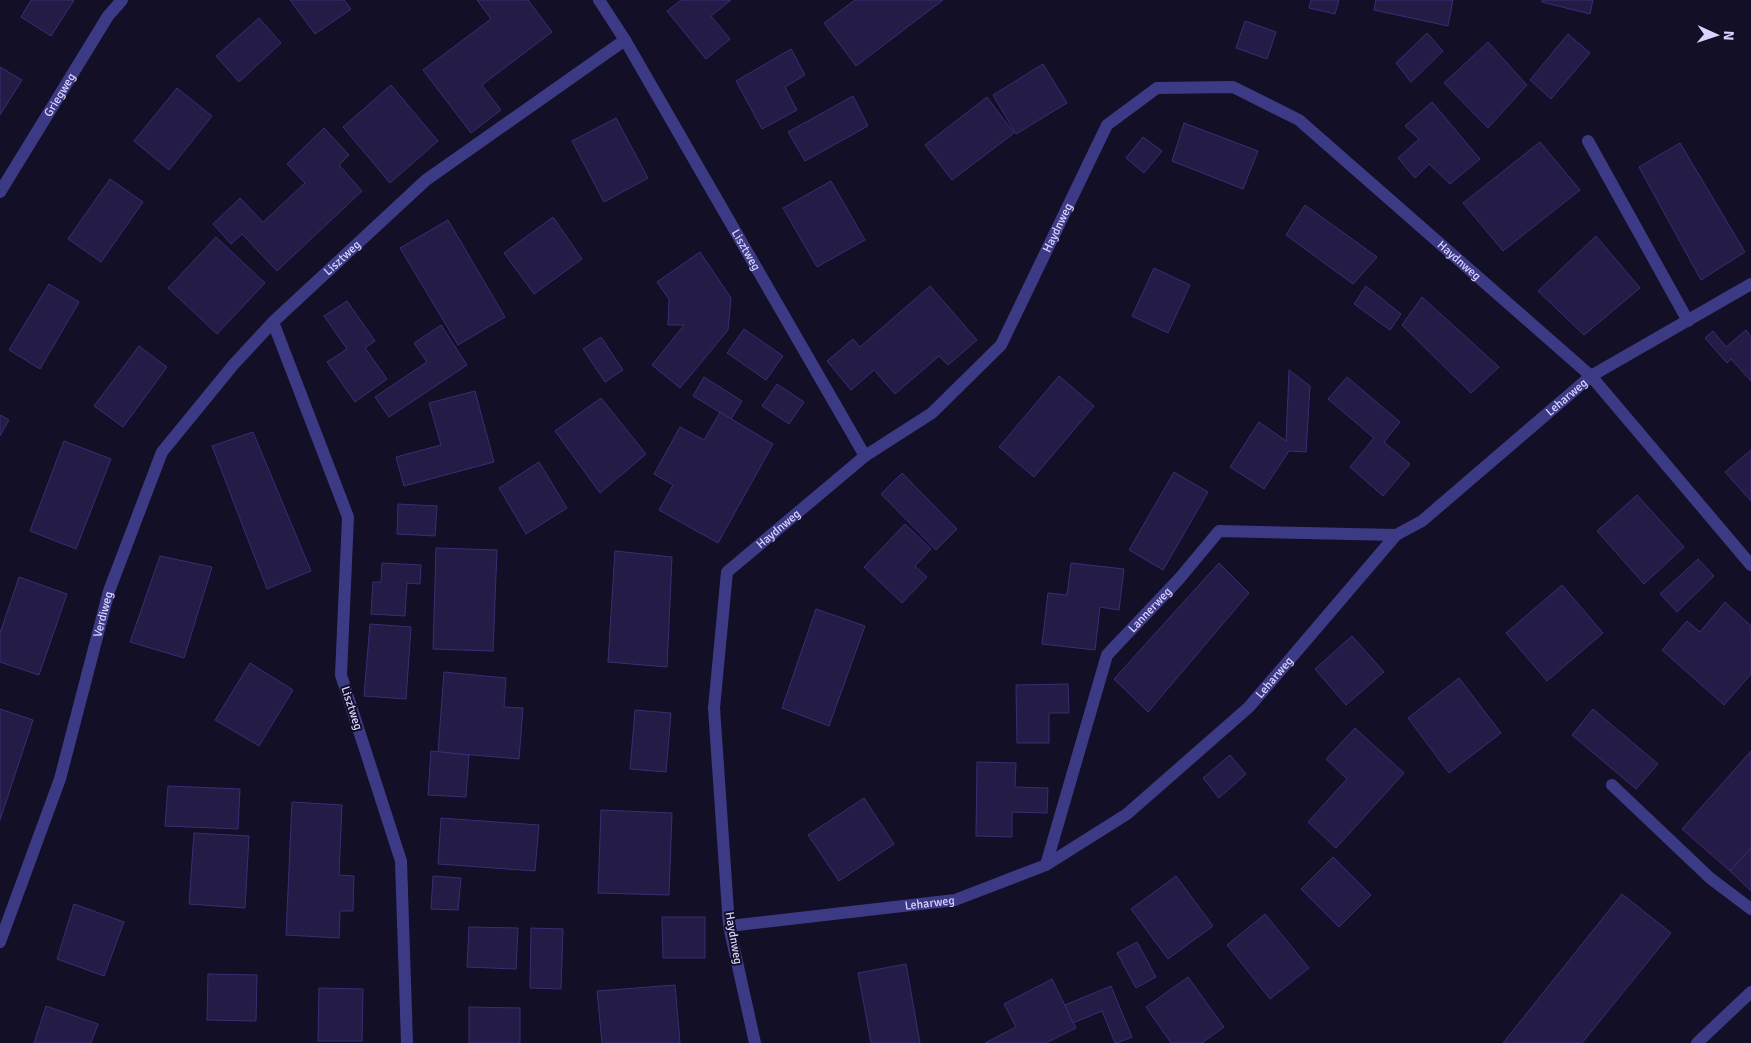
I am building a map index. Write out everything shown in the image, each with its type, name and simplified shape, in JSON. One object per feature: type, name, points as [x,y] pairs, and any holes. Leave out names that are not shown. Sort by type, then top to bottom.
[{"type":"street","name":"Griegweg","points":[[0,192],[108,16],[122,0]]},
{"type":"street","points":[[599,0],[625,40]]},
{"type":"street","name":"Lisztweg","points":[[407,1043],[401,861],[341,676],[348,517],[274,322],[426,180],[625,40],[865,456]]},
{"type":"street","name":"Haydnweg","points":[[755,1043],[729,926],[714,708],[727,572],[865,456],[932,413],[1001,346],[1107,125],[1157,88],[1234,87],[1299,120],[1592,376],[1751,565]]},
{"type":"street","points":[[1588,141],[1688,321]]},
{"type":"street","name":"Leharweg","points":[[729,926],[955,900],[1046,864],[1127,814],[1249,707],[1396,536],[1422,521],[1592,376],[1751,284]]},
{"type":"street","name":"Verdiweg","points":[[0,942],[60,779],[109,591],[162,452],[234,364],[274,322]]},
{"type":"street","name":"Lannerweg","points":[[1046,864],[1107,655],[1179,579],[1219,531],[1396,536]]},
{"type":"street","points":[[1612,785],[1710,878],[1751,909]]},
{"type":"street","points":[[1697,1043],[1751,992]]},
{"type":"building","points":[[31,0],[74,0],[51,36],[21,17]]},
{"type":"building","points":[[290,0],[344,0],[351,9],[315,34]]},
{"type":"building","points":[[477,0],[528,0],[552,32],[482,85],[501,110],[471,133],[423,70],[491,19]]},
{"type":"building","points":[[681,0],[731,0],[711,16],[730,39],[706,59],[667,11]]},
{"type":"building","points":[[855,0],[943,0],[856,66],[824,23]]},
{"type":"building","points":[[1311,0],[1339,0],[1335,14],[1309,8]]},
{"type":"building","points":[[1376,0],[1453,0],[1448,26],[1374,10]]},
{"type":"building","points":[[1542,0],[1593,0],[1590,14],[1542,2]]},
{"type":"building","points":[[259,18],[281,43],[239,82],[216,56]]},
{"type":"building","points":[[1245,21],[1276,32],[1267,59],[1236,48]]},
{"type":"building","points":[[1427,33],[1443,51],[1411,82],[1396,63]]},
{"type":"building","points":[[1568,34],[1590,53],[1551,99],[1530,80]]},
{"type":"building","points":[[1488,42],[1527,85],[1488,128],[1444,83]]},
{"type":"building","points":[[791,49],[805,75],[785,87],[797,110],[762,129],[736,81]]},
{"type":"building","points":[[1043,64],[1067,103],[1016,134],[993,95]]},
{"type":"building","points":[[0,67],[22,80],[0,115]]},
{"type":"building","points":[[391,85],[438,141],[390,183],[343,127]]},
{"type":"building","points":[[177,88],[212,116],[169,170],[134,141]]},
{"type":"building","points":[[853,96],[868,126],[805,161],[788,132]]},
{"type":"building","points":[[987,97],[1014,133],[952,180],[925,145]]},
{"type":"building","points":[[1432,102],[1480,159],[1450,184],[1429,164],[1415,178],[1398,158],[1419,139],[1405,126]]},
{"type":"building","points":[[616,118],[648,178],[604,202],[572,141]]},
{"type":"building","points":[[1184,123],[1258,151],[1243,189],[1172,161]]},
{"type":"building","points":[[324,128],[349,155],[339,165],[362,191],[277,271],[242,234],[231,244],[213,224],[240,198],[263,222],[305,183],[287,164]]},
{"type":"building","points":[[1143,137],[1162,151],[1144,173],[1126,158]]},
{"type":"building","points":[[1540,142],[1580,190],[1503,251],[1463,203]]},
{"type":"building","points":[[1680,143],[1745,252],[1701,280],[1639,167]]},
{"type":"building","points":[[110,179],[143,202],[101,262],[68,239]]},
{"type":"building","points":[[831,181],[865,240],[817,267],[783,208]]},
{"type":"building","points":[[1305,205],[1377,257],[1353,284],[1286,235]]},
{"type":"building","points":[[553,217],[582,259],[534,294],[504,253]]},
{"type":"building","points":[[448,220],[505,317],[458,345],[400,248]]},
{"type":"building","points":[[1596,236],[1640,288],[1584,335],[1538,291]]},
{"type":"building","points":[[216,237],[265,283],[217,334],[168,288]]},
{"type":"building","points":[[700,252],[731,298],[728,330],[680,388],[652,365],[684,325],[668,325],[669,299],[657,282]]},
{"type":"building","points":[[1154,268],[1190,285],[1168,333],[1132,316]]},
{"type":"building","points":[[49,284],[79,302],[40,369],[9,350]]},
{"type":"building","points":[[930,286],[977,340],[948,365],[939,356],[895,394],[874,370],[851,390],[827,361],[853,339],[860,347]]},
{"type":"building","points":[[1366,286],[1401,314],[1390,330],[1354,304]]},
{"type":"building","points":[[1422,297],[1499,367],[1471,393],[1402,325]]},
{"type":"building","points":[[347,301],[375,341],[365,348],[387,379],[355,402],[327,362],[347,349],[324,316]]},
{"type":"building","points":[[441,325],[467,365],[389,417],[375,397],[427,362],[414,343]]},
{"type":"building","points":[[744,329],[783,356],[766,380],[727,353]]},
{"type":"building","points":[[1746,330],[1751,336],[1751,381],[1731,359],[1727,363],[1705,338],[1713,331],[1726,347]]},
{"type":"building","points":[[601,337],[623,370],[605,382],[583,349]]},
{"type":"building","points":[[139,346],[167,367],[123,427],[94,406]]},
{"type":"building","points":[[1289,370],[1310,386],[1306,452],[1289,451],[1264,489],[1230,467],[1259,422],[1286,441]]},
{"type":"building","points":[[1059,376],[1094,406],[1034,477],[999,447]]},
{"type":"building","points":[[704,377],[742,401],[731,419],[693,396]]},
{"type":"building","points":[[1347,377],[1400,422],[1384,442],[1410,464],[1383,496],[1350,467],[1374,438],[1328,399]]},
{"type":"building","points":[[777,384],[804,402],[789,424],[762,406]]},
{"type":"building","points":[[475,391],[494,462],[404,486],[396,457],[441,445],[429,403]]},
{"type":"building","points":[[601,398],[646,454],[600,493],[555,431]]},
{"type":"building","points":[[720,412],[773,444],[718,543],[659,510],[673,485],[654,474],[680,427],[704,440]]},
{"type":"building","points":[[0,415],[9,420],[0,436]]},
{"type":"building","points":[[253,432],[311,571],[267,589],[212,446]]},
{"type":"building","points":[[64,441],[111,459],[76,549],[30,531]]},
{"type":"building","points":[[1751,450],[1751,501],[1725,472]]},
{"type":"building","points":[[539,462],[567,508],[526,534],[499,488]]},
{"type":"building","points":[[1174,472],[1208,492],[1163,570],[1129,550]]},
{"type":"building","points":[[902,473],[957,529],[936,550],[881,494]]},
{"type":"building","points":[[1637,495],[1684,547],[1644,584],[1597,531]]},
{"type":"building","points":[[398,504],[437,506],[435,536],[397,534]]},
{"type":"building","points":[[905,524],[931,549],[915,566],[927,577],[902,603],[864,567]]},
{"type":"building","points":[[436,548],[497,550],[493,651],[433,649]]},
{"type":"building","points":[[615,551],[672,557],[667,667],[608,662]]},
{"type":"building","points":[[160,556],[212,567],[184,658],[130,642]]},
{"type":"building","points":[[1698,559],[1714,576],[1677,612],[1660,594]]},
{"type":"building","points":[[382,563],[421,565],[420,584],[407,583],[405,616],[371,614],[373,582],[381,582]]},
{"type":"building","points":[[1071,563],[1124,569],[1119,610],[1100,607],[1095,650],[1042,644],[1048,593],[1067,595]]},
{"type":"building","points":[[1219,563],[1249,593],[1148,712],[1114,679]]},
{"type":"building","points":[[19,577],[67,594],[39,675],[0,662],[0,633]]},
{"type":"building","points":[[1562,585],[1603,633],[1547,681],[1506,633]]},
{"type":"building","points":[[1725,602],[1751,626],[1751,674],[1724,705],[1662,650],[1687,621],[1700,632]]},
{"type":"building","points":[[816,609],[865,626],[829,726],[782,708]]},
{"type":"building","points":[[370,624],[411,627],[406,699],[364,696]]},
{"type":"building","points":[[1352,636],[1384,672],[1346,705],[1315,669]]},
{"type":"building","points":[[250,663],[293,690],[259,746],[215,720]]},
{"type":"building","points":[[444,672],[506,678],[504,707],[523,708],[519,759],[438,752]]},
{"type":"building","points":[[1459,678],[1501,733],[1449,773],[1408,718]]},
{"type":"building","points":[[1068,684],[1069,713],[1049,713],[1049,743],[1017,743],[1016,685]]},
{"type":"building","points":[[0,709],[33,720],[0,820]]},
{"type":"building","points":[[1593,709],[1658,764],[1636,789],[1572,735]]},
{"type":"building","points":[[635,710],[671,713],[666,772],[630,769]]},
{"type":"building","points":[[1355,728],[1404,773],[1336,848],[1308,822],[1347,779],[1326,759]]},
{"type":"building","points":[[431,751],[469,755],[466,797],[428,795]]},
{"type":"building","points":[[1751,751],[1751,848],[1730,871],[1682,829]]},
{"type":"building","points":[[1230,755],[1246,774],[1219,798],[1203,778]]},
{"type":"building","points":[[977,762],[1016,763],[1015,787],[1048,788],[1047,813],[1012,812],[1012,837],[976,836]]},
{"type":"building","points":[[168,786],[240,789],[238,829],[165,826]]},
{"type":"building","points":[[864,798],[894,844],[839,881],[808,835]]},
{"type":"building","points":[[292,802],[342,805],[339,875],[354,876],[353,911],[340,911],[339,938],[286,935]]},
{"type":"building","points":[[601,810],[672,813],[669,895],[598,893]]},
{"type":"building","points":[[441,818],[539,825],[535,871],[438,864]]},
{"type":"building","points":[[194,833],[249,836],[245,908],[189,904]]},
{"type":"building","points":[[1751,848],[1751,891],[1730,871]]},
{"type":"building","points":[[1333,857],[1371,895],[1339,927],[1301,889]]},
{"type":"building","points":[[433,876],[461,878],[458,910],[431,909]]},
{"type":"building","points":[[1176,876],[1213,926],[1168,959],[1131,909]]},
{"type":"building","points":[[1622,894],[1671,933],[1582,1043],[1503,1043]]},
{"type":"building","points":[[74,904],[124,922],[104,976],[57,959]]},
{"type":"building","points":[[1265,914],[1309,968],[1270,999],[1227,945]]},
{"type":"building","points":[[662,917],[705,917],[705,958],[663,958]]},
{"type":"building","points":[[469,927],[518,928],[516,969],[467,967]]},
{"type":"building","points":[[531,928],[563,929],[561,989],[530,988]]},
{"type":"building","points":[[1137,942],[1156,977],[1136,988],[1117,953]]},
{"type":"building","points":[[906,964],[920,1043],[871,1043],[858,973]]},
{"type":"building","points":[[208,974],[257,975],[256,1021],[207,1020]]},
{"type":"building","points":[[1188,977],[1224,1027],[1202,1043],[1171,1043],[1146,1007]]},
{"type":"building","points":[[1052,979],[1076,1028],[1046,1043],[985,1043],[1016,1027],[1004,1004]]},
{"type":"building","points":[[675,985],[680,1043],[602,1043],[597,991]]},
{"type":"building","points":[[1111,986],[1132,1037],[1117,1043],[1115,1043],[1102,1011],[1073,1023],[1065,1005]]},
{"type":"building","points":[[319,988],[363,989],[362,1041],[318,1041]]},
{"type":"building","points":[[46,1006],[98,1024],[91,1043],[34,1043]]},
{"type":"building","points":[[469,1007],[520,1008],[520,1043],[469,1043]]}]
